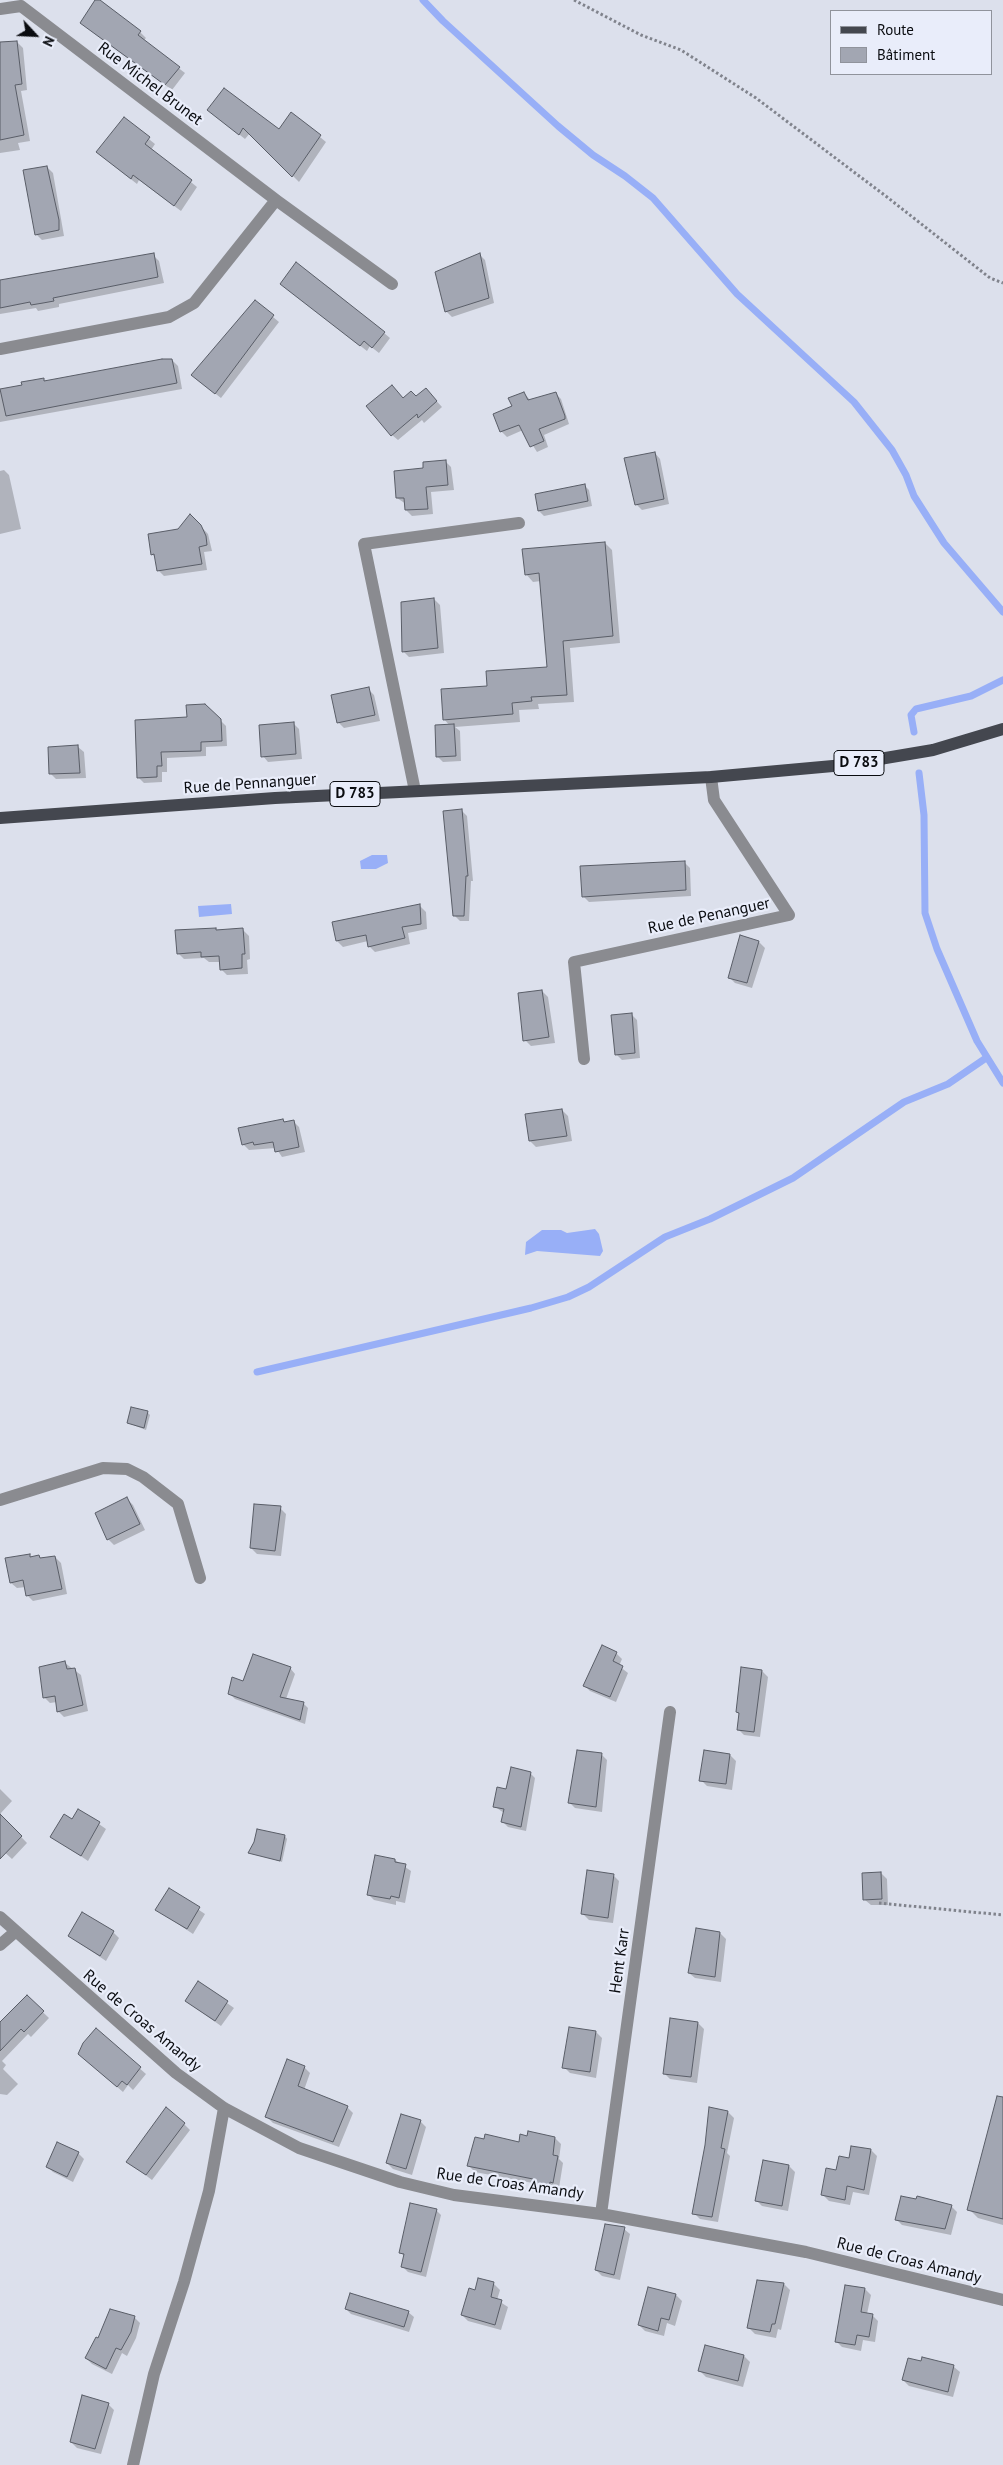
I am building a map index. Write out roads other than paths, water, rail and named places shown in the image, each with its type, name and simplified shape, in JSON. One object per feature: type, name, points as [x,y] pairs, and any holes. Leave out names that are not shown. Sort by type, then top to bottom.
[{"type":"main road","name":"D 783","points":[[711,777],[844,765],[933,750],[1003,730]]},
{"type":"main road","name":"Rue de Pennanguer","points":[[0,818],[265,798],[711,777]]},
{"type":"street","name":"Rue Michel Brunet","points":[[0,9],[21,6],[276,200],[392,284]]},
{"type":"street","points":[[0,349],[169,317],[194,303],[276,200]]},
{"type":"street","points":[[415,791],[364,544],[519,523]]},
{"type":"street","name":"Rue de Penanguer","points":[[584,1059],[574,962],[789,915],[714,800],[711,777]]},
{"type":"street","points":[[0,1500],[103,1468],[127,1468],[178,1504],[200,1578]]},
{"type":"street","name":"Hent Karr","points":[[601,2214],[670,1712]]},
{"type":"street","name":"Rue de Croas Amandy","points":[[0,1916],[15,1932],[176,2074],[224,2108],[299,2148],[400,2182],[454,2195],[601,2214],[806,2252],[1003,2300]]},
{"type":"street","points":[[0,1945],[15,1932]]},
{"type":"street","points":[[133,2465],[154,2374],[184,2282],[209,2191],[224,2108]]},
{"type":"water","points":[[372,855],[387,855],[388,863],[376,869],[361,869],[360,861]]},
{"type":"water","points":[[231,904],[232,914],[199,917],[198,906]]},
{"type":"water","points":[[595,1229],[599,1234],[603,1251],[600,1256],[537,1251],[525,1255],[526,1242],[542,1230],[561,1230],[567,1233]]},
{"type":"waterway","points":[[423,0],[443,21],[558,126],[593,155],[625,176],[653,198],[737,294],[854,402],[892,450],[906,475],[914,496],[944,543],[1003,612]]},
{"type":"waterway","points":[[914,732],[911,715],[916,709],[971,696],[1003,680]]},
{"type":"waterway","points":[[919,773],[924,815],[925,913],[937,949],[977,1041],[1003,1083]]},
{"type":"waterway","points":[[257,1372],[531,1308],[568,1297],[589,1287],[665,1237],[710,1219],[793,1178],[904,1102],[948,1084],[986,1058]]}]
